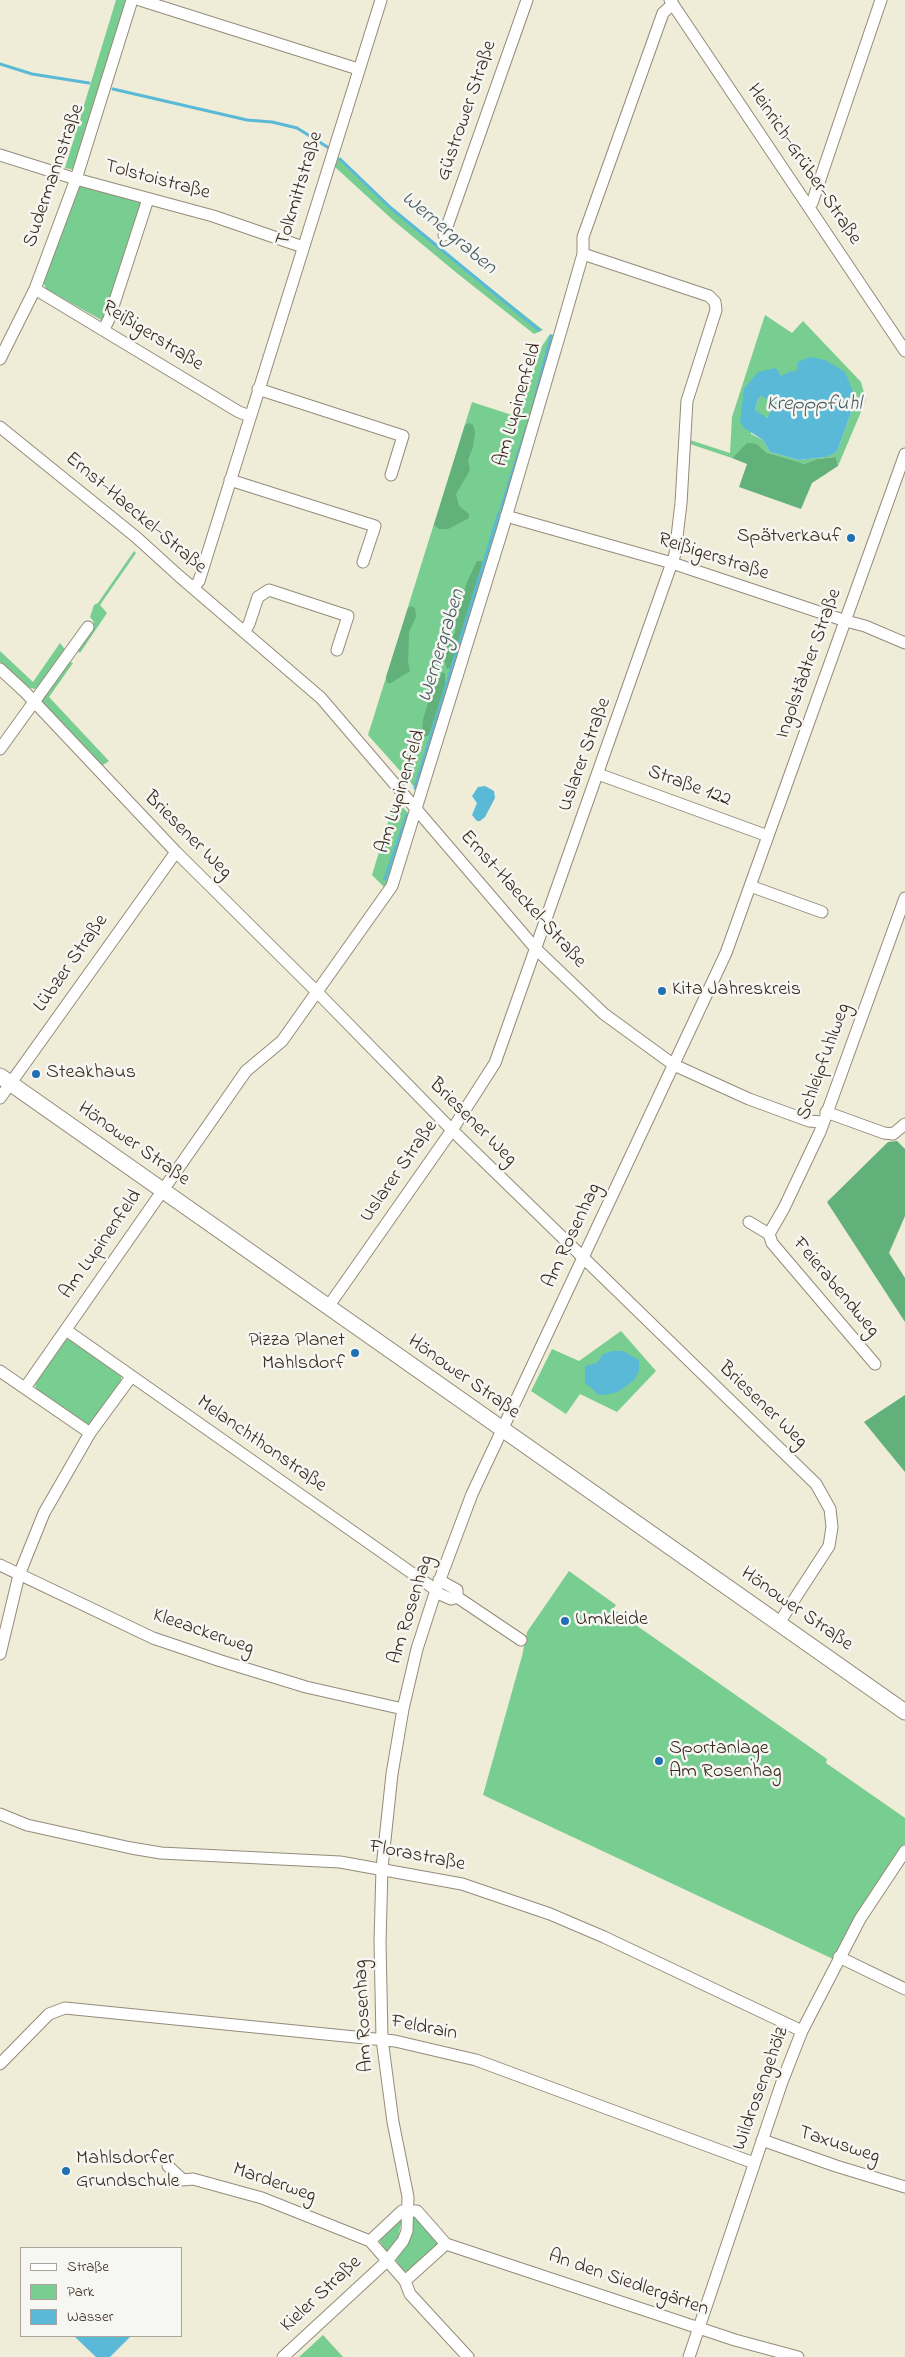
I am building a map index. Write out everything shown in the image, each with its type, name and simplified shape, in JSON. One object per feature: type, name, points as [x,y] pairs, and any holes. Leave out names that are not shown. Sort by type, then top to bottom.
[{"type":"main road","name":"Hönower Straße","points":[[5,1079],[502,1430],[780,1622],[905,1712]]},
{"type":"street","name":"Sudermannstraße","points":[[0,360],[35,289],[76,179],[132,0]]},
{"type":"street","points":[[140,0],[358,69]]},
{"type":"street","name":"Tolkmittstraße","points":[[194,588],[199,581],[381,0]]},
{"type":"street","name":"Güstrower Straße","points":[[444,235],[527,0]]},
{"type":"street","points":[[808,206],[812,203],[881,0]]},
{"type":"street","name":"Heinrich-Grüber-Straße","points":[[671,2],[905,350]]},
{"type":"street","name":"Am Lupinenfeld","points":[[25,1388],[246,1071],[282,1041],[392,886],[506,516],[583,254],[583,237],[663,12],[671,2]]},
{"type":"street","name":"Tolstoistraße","points":[[0,155],[76,179],[213,216],[303,247]]},
{"type":"street","points":[[104,329],[109,319],[148,199]]},
{"type":"street","name":"Uslarer Straße","points":[[328,1307],[452,1130],[495,1063],[672,563],[681,503],[687,401],[716,310],[715,302],[709,296],[583,254]]},
{"type":"street","name":"Reißigerstraße","points":[[35,289],[239,412],[250,416]]},
{"type":"street","points":[[258,389],[403,436],[391,475]]},
{"type":"street","name":"Ernst-Haeckel-Straße","points":[[0,427],[121,524],[321,698],[536,949],[604,1014],[674,1065],[749,1099],[809,1121],[824,1117],[893,1134],[905,1124]]},
{"type":"street","name":"Ingolstädter Straße","points":[[674,1065],[726,953],[905,454]]},
{"type":"street","points":[[230,480],[375,526],[363,562]]},
{"type":"street","name":"Reißigerstraße","points":[[506,516],[672,563],[865,626],[905,643]]},
{"type":"street","points":[[244,632],[249,624],[258,597],[269,590],[348,616],[337,650]]},
{"type":"street","points":[[0,749],[88,627]]},
{"type":"street","name":"Briesener Weg","points":[[0,669],[176,852],[452,1130],[816,1484],[827,1501],[832,1519],[828,1546],[780,1622]]},
{"type":"street","name":"Straße 122","points":[[598,774],[768,836]]},
{"type":"street","name":"Lübzer Straße","points":[[0,1098],[5,1079],[176,852]]},
{"type":"street","points":[[750,886],[822,912]]},
{"type":"street","name":"Schleipfuhlweg","points":[[769,1234],[803,1170],[905,898]]},
{"type":"street","name":"Am Rosenhag","points":[[387,2261],[403,2241],[407,2231],[409,2211],[393,2122],[382,2040],[380,1942],[382,1868],[392,1774],[403,1709],[417,1649],[437,1587],[472,1494],[674,1065]]},
{"type":"street","points":[[749,1222],[769,1234]]},
{"type":"street","name":"Feierabendweg","points":[[769,1234],[772,1243],[875,1364]]},
{"type":"street","name":"Melanchthonstraße","points":[[66,1330],[131,1377],[437,1587],[456,1590],[457,1597],[521,1640]]},
{"type":"street","points":[[0,1371],[90,1432]]},
{"type":"street","points":[[0,1654],[19,1575],[44,1513],[90,1432],[131,1377]]},
{"type":"street","name":"Kleeackerweg","points":[[0,1565],[153,1638],[306,1687],[403,1709]]},
{"type":"street","name":"Florastraße","points":[[0,1814],[27,1825],[64,1834],[161,1853],[284,1858],[382,1868],[462,1884],[550,1914],[604,1937],[802,2031]]},
{"type":"street","name":"Wildrosengehölz","points":[[689,2357],[782,2082],[802,2031],[860,1919],[905,1851]]},
{"type":"street","points":[[839,1958],[905,1989]]},
{"type":"street","name":"Feldrain","points":[[0,2064],[49,2014],[65,2008],[415,2044],[476,2060],[754,2163]]},
{"type":"street","name":"Taxusweg","points":[[762,2140],[836,2166],[905,2187]]},
{"type":"street","name":"Marderweg","points":[[168,2166],[183,2180],[193,2179],[262,2198],[370,2241]]},
{"type":"street","points":[[405,2281],[446,2244],[417,2211],[402,2211],[370,2241],[405,2281],[410,2294],[468,2357]]},
{"type":"street","name":"An den Siedlergärten","points":[[446,2244],[699,2328],[798,2357]]},
{"type":"street","name":"Kieler Straße","points":[[284,2357],[387,2261]]},
{"type":"green space","points":[[116,0],[127,0],[75,170],[65,168]]},
{"type":"green space","points":[[338,157],[404,219],[543,330],[534,334],[394,221],[335,167]]},
{"type":"green space","points":[[79,185],[144,203],[105,322],[46,289],[43,281]]},
{"type":"green space","points":[[765,315],[792,333],[803,321],[861,382],[866,400],[838,466],[836,457],[817,459],[804,464],[786,461],[767,453],[757,444],[747,444],[732,458],[690,444],[690,440],[730,453],[732,417]],"holes":[[[749,388],[759,399],[755,410],[765,419],[783,403],[856,399],[837,452],[825,457],[799,460],[770,452],[763,440],[751,434]]]},
{"type":"green space","points":[[550,334],[555,336],[418,791],[368,735],[472,402],[518,417],[542,346]]},
{"type":"green space","points":[[469,423],[473,425],[475,432],[473,447],[468,460],[470,470],[456,494],[459,506],[469,514],[469,518],[448,529],[439,529],[434,525],[465,425]]},
{"type":"green space","points":[[747,443],[757,444],[767,453],[804,464],[817,459],[836,457],[838,466],[812,483],[801,509],[739,487],[747,464],[732,458]]},
{"type":"green space","points":[[134,551],[136,553],[100,605],[107,613],[80,653],[77,650],[94,622],[90,617],[94,605],[98,603]]},
{"type":"green space","points":[[477,561],[482,561],[482,564],[450,668],[447,669],[441,647],[448,644],[455,633],[456,618],[467,582]]},
{"type":"green space","points":[[411,606],[415,608],[416,617],[409,632],[408,662],[410,671],[391,683],[387,683],[386,677],[408,608]]},
{"type":"green space","points":[[60,643],[67,652],[39,687],[35,689],[27,687],[0,662],[0,651],[33,682]]},
{"type":"green space","points":[[69,662],[73,663],[49,697],[109,761],[100,767],[42,703],[43,698]]},
{"type":"green space","points":[[442,672],[445,674],[445,685],[429,735],[424,737],[422,735],[423,720],[432,689],[427,682],[428,679],[440,678]]},
{"type":"green space","points":[[395,799],[411,816],[392,880],[385,888],[372,875]]},
{"type":"green space","points":[[897,1141],[905,1149],[905,1216],[889,1253],[905,1278],[905,1322],[827,1202],[888,1142]]},
{"type":"green space","points":[[621,1331],[656,1371],[617,1412],[580,1394],[566,1414],[531,1391],[552,1349],[579,1361]]},
{"type":"green space","points":[[68,1339],[73,1340],[121,1376],[121,1383],[91,1425],[87,1425],[36,1389],[35,1381],[63,1342]]},
{"type":"green space","points":[[905,1395],[905,1472],[864,1422]]},
{"type":"green space","name":"Sportanlage Am Rosenhag","points":[[569,1571],[616,1605],[613,1609],[827,1759],[826,1763],[905,1818],[905,1844],[874,1890],[833,1959],[483,1795],[527,1632]]},
{"type":"green space","points":[[403,2215],[397,2241],[387,2253],[379,2240]]},
{"type":"green space","points":[[414,2215],[437,2241],[437,2245],[407,2272],[401,2269],[396,2260],[402,2251]]},
{"type":"green space","points":[[323,2335],[343,2357],[299,2357]]},
{"type":"water","name":"Krepppfuhl","points":[[810,357],[825,360],[845,372],[856,399],[837,452],[826,457],[799,460],[770,452],[763,440],[744,428],[740,422],[744,389],[758,372],[776,368],[781,376],[797,370],[798,362]],"holes":[[[760,395],[775,404],[767,418],[755,410]]]},
{"type":"water","points":[[485,786],[494,791],[495,798],[485,817],[477,821],[472,815],[477,803],[472,796],[478,787]]},
{"type":"water","points":[[612,1351],[623,1351],[639,1360],[639,1371],[634,1380],[618,1392],[604,1395],[596,1394],[585,1383],[585,1366],[597,1363],[603,1354]]},
{"type":"water","points":[[75,2337],[130,2337],[110,2357],[96,2357]]},
{"type":"waterway","name":"Wernergraben","points":[[0,64],[32,74],[89,83]]},
{"type":"waterway","name":"Wernergraben","points":[[113,89],[247,120],[272,122],[297,128],[329,148]]},
{"type":"waterway","name":"Wernergraben","points":[[340,159],[391,208],[539,330]]},
{"type":"waterway","name":"Wernergraben","points":[[533,406],[551,336]]},
{"type":"waterway","name":"Wernergraben","points":[[501,509],[527,426]]},
{"type":"waterway","name":"Wernergraben","points":[[415,788],[499,513]]},
{"type":"waterway","name":"Wernergraben","points":[[385,879],[407,815]]},
{"type":"place","name":"Spätverkauf","points":[[851,538]]},
{"type":"place","name":"Kita Jahreskreis","points":[[662,991]]},
{"type":"place","name":"Steakhaus","points":[[36,1074]]},
{"type":"place","name":"Pizza Planet Mahlsdorf","points":[[355,1353]]},
{"type":"place","name":"Umkleide","points":[[565,1621]]},
{"type":"place","name":"Sportanlage Am Rosenhag","points":[[659,1761]]},
{"type":"place","name":"Mahlsdorfer Grundschule","points":[[66,2171]]}]
